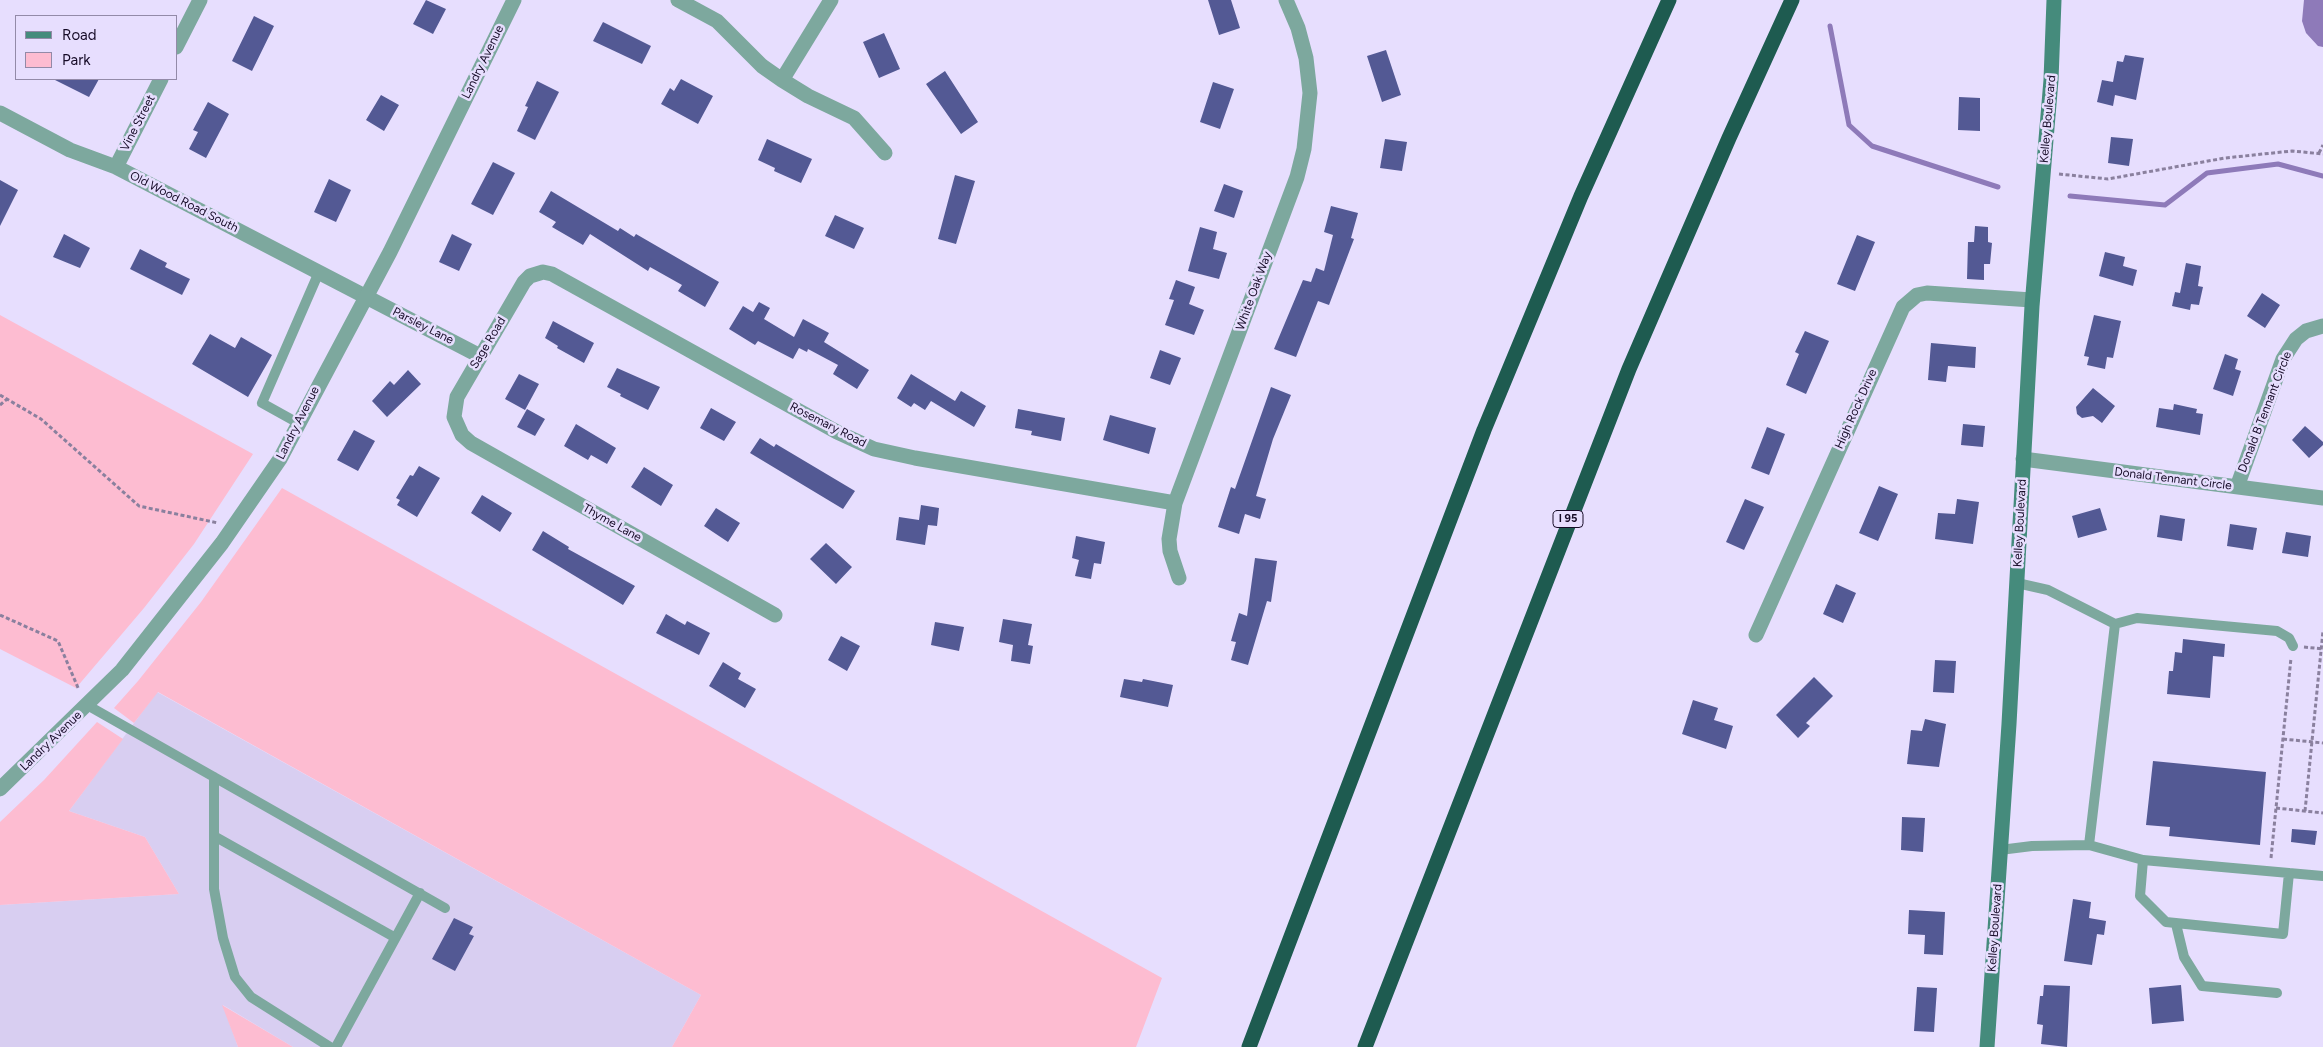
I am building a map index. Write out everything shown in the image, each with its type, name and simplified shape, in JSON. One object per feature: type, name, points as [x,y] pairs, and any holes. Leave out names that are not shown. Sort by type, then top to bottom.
[{"type":"highway","points":[[1249,1047],[1494,405],[1581,196],[1670,0]]},
{"type":"highway","name":"I 95","points":[[1365,1047],[1628,369],[1792,0]]},
{"type":"main road","name":"Kelley Boulevard","points":[[1987,1047],[2017,583],[2032,300],[2051,80],[2054,0]]},
{"type":"street","points":[[178,43],[200,0]]},
{"type":"street","name":"Landry Avenue","points":[[0,789],[122,670],[234,526],[280,458],[365,296],[514,0]]},
{"type":"street","points":[[678,0],[717,21],[762,66],[782,80],[808,96],[854,118],[885,153]]},
{"type":"street","points":[[782,80],[831,0]]},
{"type":"street","name":"White Oak Way","points":[[1179,578],[1170,551],[1169,539],[1175,503],[1297,177],[1304,149],[1310,93],[1306,58],[1298,28],[1286,0]]},
{"type":"street","name":"Vine Street","points":[[116,167],[160,80]]},
{"type":"street","name":"Old Wood Road South","points":[[0,113],[70,150],[116,167],[365,296]]},
{"type":"street","name":"Rosemary Road","points":[[539,272],[556,276],[837,432],[874,449],[915,458],[1175,503]]},
{"type":"street","name":"Sage Road","points":[[456,423],[454,410],[457,397],[524,282],[530,276],[539,272]]},
{"type":"street","name":"High Rock Drive","points":[[1756,635],[1903,307],[1917,295],[1927,293],[2032,300]]},
{"type":"street","name":"Parsley Lane","points":[[365,296],[480,356]]},
{"type":"street","name":"Donald B Tennant Circle","points":[[2237,487],[2284,359],[2296,339],[2306,331],[2323,326]]},
{"type":"street","name":"Thyme Lane","points":[[456,423],[462,435],[472,443],[775,615]]},
{"type":"street","name":"Donald Tennant Circle","points":[[2024,459],[2323,498]]},
{"type":"lane","points":[[298,423],[262,403],[319,272]]},
{"type":"lane","points":[[2017,583],[2048,590],[2115,624],[2137,618],[2277,631],[2289,638],[2293,646]]},
{"type":"lane","points":[[2089,845],[2115,624]]},
{"type":"lane","points":[[87,705],[446,908]]},
{"type":"lane","points":[[214,777],[214,889],[223,938],[235,977],[251,997],[330,1047]]},
{"type":"lane","points":[[214,836],[394,937]]},
{"type":"lane","points":[[2000,850],[2032,846],[2089,845],[2143,860],[2323,876]]},
{"type":"lane","points":[[2143,860],[2140,896],[2166,922],[2283,934],[2289,873]]},
{"type":"lane","points":[[336,1047],[394,937],[420,893]]},
{"type":"lane","points":[[2176,924],[2184,957],[2202,986],[2277,994]]},
{"type":"path","points":[[2043,172],[2108,178],[2225,158],[2292,152],[2321,153],[2323,145]]},
{"type":"path","points":[[0,395],[42,419],[139,506],[234,526]]},
{"type":"path","points":[[0,405],[7,399]]},
{"type":"path","points":[[0,615],[58,641],[87,705]]},
{"type":"path","points":[[2305,811],[2323,631]]},
{"type":"path","points":[[2270,871],[2293,646],[2322,649]]},
{"type":"path","points":[[2283,739],[2323,743]]},
{"type":"path","points":[[2276,808],[2323,813]]},
{"type":"shaded area","points":[[2304,0],[2323,0],[2323,47],[2318,46],[2306,33],[2302,21]]},
{"type":"shaded area","points":[[157,692],[701,995],[672,1047],[293,1047],[223,1005],[238,1047],[0,1047],[0,905],[179,894],[145,837],[69,811]]},
{"type":"green space","points":[[0,315],[253,454],[194,544],[144,608],[76,688],[0,649]]},
{"type":"green space","points":[[282,488],[1162,978],[1136,1047],[672,1047],[701,995],[158,692],[134,723],[114,708],[201,602]]},
{"type":"green space","points":[[97,722],[123,739],[69,811],[145,837],[179,894],[0,905],[0,822],[44,780]]},
{"type":"green space","points":[[222,1005],[293,1047],[238,1047]]},
{"type":"building","points":[[426,0],[446,9],[433,34],[413,24]]},
{"type":"building","points":[[1208,0],[1231,0],[1240,28],[1219,35]]},
{"type":"building","points":[[254,16],[274,26],[252,71],[232,61]]},
{"type":"building","points":[[603,22],[651,46],[642,64],[593,41]]},
{"type":"building","points":[[884,33],[900,69],[879,78],[863,42]]},
{"type":"building","points":[[1386,50],[1401,95],[1382,102],[1367,56]]},
{"type":"building","points":[[2125,55],[2144,58],[2136,100],[2115,95],[2113,106],[2097,102],[2102,80],[2113,82],[2117,61],[2123,62]]},
{"type":"building","points":[[945,71],[978,122],[961,134],[926,84]]},
{"type":"building","points":[[681,79],[713,96],[698,124],[661,104],[670,88],[674,91]]},
{"type":"building","points":[[55,80],[98,80],[89,97]]},
{"type":"building","points":[[537,81],[559,92],[535,140],[517,131],[528,107],[525,106]]},
{"type":"building","points":[[1213,82],[1234,89],[1220,129],[1200,122]]},
{"type":"building","points":[[381,95],[399,105],[384,131],[366,120]]},
{"type":"building","points":[[1959,97],[1980,98],[1980,131],[1958,130]]},
{"type":"building","points":[[208,102],[229,114],[206,158],[189,149],[198,132],[193,130]]},
{"type":"building","points":[[2111,137],[2133,139],[2129,166],[2108,163]]},
{"type":"building","points":[[767,139],[812,159],[801,183],[774,171],[775,168],[758,160]]},
{"type":"building","points":[[1385,139],[1407,142],[1402,171],[1380,168]]},
{"type":"building","points":[[493,162],[515,173],[493,215],[471,204]]},
{"type":"building","points":[[955,175],[975,181],[956,244],[938,239]]},
{"type":"building","points":[[329,179],[351,190],[336,222],[314,212]]},
{"type":"building","points":[[0,180],[18,190],[0,226]]},
{"type":"building","points":[[1224,184],[1243,191],[1234,218],[1214,211]]},
{"type":"building","points":[[551,191],[618,231],[620,228],[634,237],[636,234],[719,282],[705,307],[678,291],[682,285],[650,267],[648,271],[590,234],[583,245],[552,227],[556,222],[539,212]]},
{"type":"building","points":[[1331,206],[1358,213],[1351,238],[1354,239],[1329,305],[1318,301],[1296,357],[1274,349],[1303,280],[1311,282],[1316,268],[1324,271],[1333,235],[1324,232]]},
{"type":"building","points":[[835,215],[864,228],[854,249],[825,236]]},
{"type":"building","points":[[1975,226],[1988,227],[1988,242],[1992,243],[1990,264],[1984,264],[1984,280],[1967,279],[1968,242],[1974,242]]},
{"type":"building","points":[[1200,227],[1217,232],[1213,249],[1227,253],[1219,279],[1188,271]]},
{"type":"building","points":[[64,234],[90,248],[80,268],[53,257]]},
{"type":"building","points":[[452,234],[472,244],[459,271],[439,262]]},
{"type":"building","points":[[1857,235],[1875,242],[1855,291],[1837,284]]},
{"type":"building","points":[[140,249],[167,263],[165,267],[190,279],[182,295],[130,269]]},
{"type":"building","points":[[2105,252],[2125,257],[2123,266],[2137,270],[2133,286],[2099,276]]},
{"type":"building","points":[[2186,263],[2201,266],[2198,286],[2203,287],[2199,305],[2191,304],[2190,310],[2172,306],[2175,292],[2180,293]]},
{"type":"building","points":[[1176,280],[1195,287],[1189,304],[1204,310],[1194,335],[1165,325],[1174,300],[1169,299]]},
{"type":"building","points":[[2262,293],[2280,305],[2265,328],[2247,316]]},
{"type":"building","points":[[759,302],[770,308],[764,319],[794,337],[803,319],[829,333],[824,342],[869,370],[857,389],[833,374],[838,365],[808,349],[807,352],[799,348],[793,359],[758,341],[755,345],[729,329],[743,306],[753,312]]},
{"type":"building","points":[[2094,315],[2121,321],[2113,358],[2107,357],[2105,369],[2087,365],[2089,357],[2084,356]]},
{"type":"building","points":[[553,321],[594,343],[584,363],[557,348],[558,346],[545,338]]},
{"type":"building","points":[[1805,331],[1829,341],[1806,394],[1786,385],[1799,354],[1795,352]]},
{"type":"building","points":[[210,334],[235,348],[241,337],[272,355],[248,397],[192,364]]},
{"type":"building","points":[[1931,343],[1976,347],[1975,368],[1948,366],[1946,382],[1928,380]]},
{"type":"building","points":[[1160,350],[1181,358],[1170,385],[1150,378]]},
{"type":"building","points":[[2225,354],[2238,359],[2235,369],[2241,371],[2233,396],[2213,389]]},
{"type":"building","points":[[617,368],[660,387],[648,410],[607,387]]},
{"type":"building","points":[[408,370],[421,384],[387,417],[372,401],[390,381],[394,385]]},
{"type":"building","points":[[519,374],[539,384],[525,410],[505,399]]},
{"type":"building","points":[[911,374],[955,401],[961,391],[986,406],[974,427],[931,401],[925,410],[914,403],[911,407],[897,398]]},
{"type":"building","points":[[1271,387],[1291,395],[1273,439],[1256,496],[1266,499],[1260,519],[1245,514],[1239,534],[1218,527],[1231,487],[1235,489]]},
{"type":"building","points":[[2093,388],[2115,406],[2102,423],[2093,416],[2082,418],[2077,414],[2076,407]]},
{"type":"building","points":[[2174,404],[2197,409],[2196,413],[2203,414],[2200,435],[2156,427],[2159,408],[2173,410]]},
{"type":"building","points":[[711,408],[736,422],[724,441],[700,428]]},
{"type":"building","points":[[527,409],[545,419],[535,436],[517,427]]},
{"type":"building","points":[[1018,409],[1065,418],[1061,441],[1031,435],[1032,431],[1015,428]]},
{"type":"building","points":[[1110,415],[1156,428],[1149,454],[1103,440]]},
{"type":"building","points":[[576,424],[616,448],[607,464],[591,455],[588,460],[564,446]]},
{"type":"building","points":[[1963,424],[1985,426],[1983,447],[1961,445]]},
{"type":"building","points":[[2305,426],[2323,442],[2323,445],[2309,458],[2292,440]]},
{"type":"building","points":[[1767,427],[1785,434],[1769,475],[1751,468]]},
{"type":"building","points":[[354,430],[375,441],[358,471],[337,460]]},
{"type":"building","points":[[760,438],[774,447],[776,444],[855,491],[843,509],[750,453]]},
{"type":"building","points":[[419,466],[440,478],[417,517],[397,505],[400,500],[396,498],[410,475],[413,476]]},
{"type":"building","points":[[644,467],[673,485],[661,506],[631,487]]},
{"type":"building","points":[[1879,486],[1898,494],[1878,541],[1859,533]]},
{"type":"building","points":[[482,495],[512,513],[500,532],[471,513]]},
{"type":"building","points":[[1745,499],[1764,507],[1744,550],[1726,542]]},
{"type":"building","points":[[1957,499],[1979,502],[1973,544],[1935,539],[1938,513],[1955,514]]},
{"type":"building","points":[[921,505],[939,508],[937,526],[928,525],[925,545],[896,540],[899,517],[919,520]]},
{"type":"building","points":[[716,508],[740,523],[728,542],[704,526]]},
{"type":"building","points":[[2100,508],[2107,530],[2078,538],[2072,516]]},
{"type":"building","points":[[2160,515],[2185,519],[2182,541],[2157,537]]},
{"type":"building","points":[[2230,524],[2257,528],[2253,550],[2227,546]]},
{"type":"building","points":[[543,531],[569,547],[568,549],[635,586],[623,605],[532,550]]},
{"type":"building","points":[[2286,532],[2311,536],[2308,557],[2282,553]]},
{"type":"building","points":[[1076,536],[1105,542],[1101,564],[1094,563],[1091,579],[1075,576],[1079,560],[1072,558]]},
{"type":"building","points":[[826,543],[852,567],[836,584],[810,559]]},
{"type":"building","points":[[1255,558],[1277,561],[1271,602],[1267,601],[1248,665],[1231,660],[1236,642],[1231,641],[1239,613],[1247,616]]},
{"type":"building","points":[[1836,584],[1856,593],[1843,623],[1823,614]]},
{"type":"building","points":[[666,614],[685,625],[687,621],[710,633],[699,655],[656,633]]},
{"type":"building","points":[[1003,619],[1032,624],[1028,645],[1033,646],[1030,664],[1011,661],[1013,645],[999,642]]},
{"type":"building","points":[[935,622],[964,627],[959,651],[931,645]]},
{"type":"building","points":[[841,636],[860,646],[847,671],[828,660]]},
{"type":"building","points":[[2183,639],[2225,644],[2224,657],[2213,656],[2210,698],[2167,694],[2169,671],[2173,671],[2175,652],[2182,653]]},
{"type":"building","points":[[1935,660],[1956,661],[1954,693],[1933,692]]},
{"type":"building","points":[[723,662],[741,673],[738,679],[756,689],[745,708],[709,686]]},
{"type":"building","points":[[1814,677],[1833,696],[1806,723],[1810,726],[1798,738],[1776,715]]},
{"type":"building","points":[[1124,679],[1142,682],[1143,679],[1173,685],[1168,707],[1120,697]]},
{"type":"building","points":[[1693,700],[1718,708],[1714,720],[1733,726],[1726,749],[1682,734]]},
{"type":"building","points":[[1925,719],[1946,724],[1939,767],[1907,764],[1911,730],[1922,731]]},
{"type":"building","points":[[2153,761],[2266,772],[2260,845],[2169,836],[2170,827],[2146,825]]},
{"type":"building","points":[[1902,817],[1925,818],[1923,852],[1901,850]]},
{"type":"building","points":[[2292,829],[2317,831],[2315,845],[2291,842]]},
{"type":"building","points":[[2073,899],[2091,902],[2089,918],[2106,921],[2104,935],[2097,934],[2092,965],[2064,961]]},
{"type":"building","points":[[1909,910],[1945,912],[1943,955],[1924,954],[1925,935],[1908,934]]},
{"type":"building","points":[[454,918],[473,927],[469,934],[474,936],[455,971],[432,959]]},
{"type":"building","points":[[2044,985],[2070,986],[2067,1047],[2041,1044],[2043,1025],[2037,1024],[2040,996],[2043,996]]},
{"type":"building","points":[[2181,985],[2184,1021],[2152,1024],[2149,988]]},
{"type":"building","points":[[1917,987],[1937,988],[1934,1032],[1914,1031]]},
{"type":"waterway","points":[[1830,26],[1849,125],[1872,146],[1998,187]]},
{"type":"waterway","points":[[2070,196],[2165,205],[2207,173],[2278,164],[2323,176]]}]
